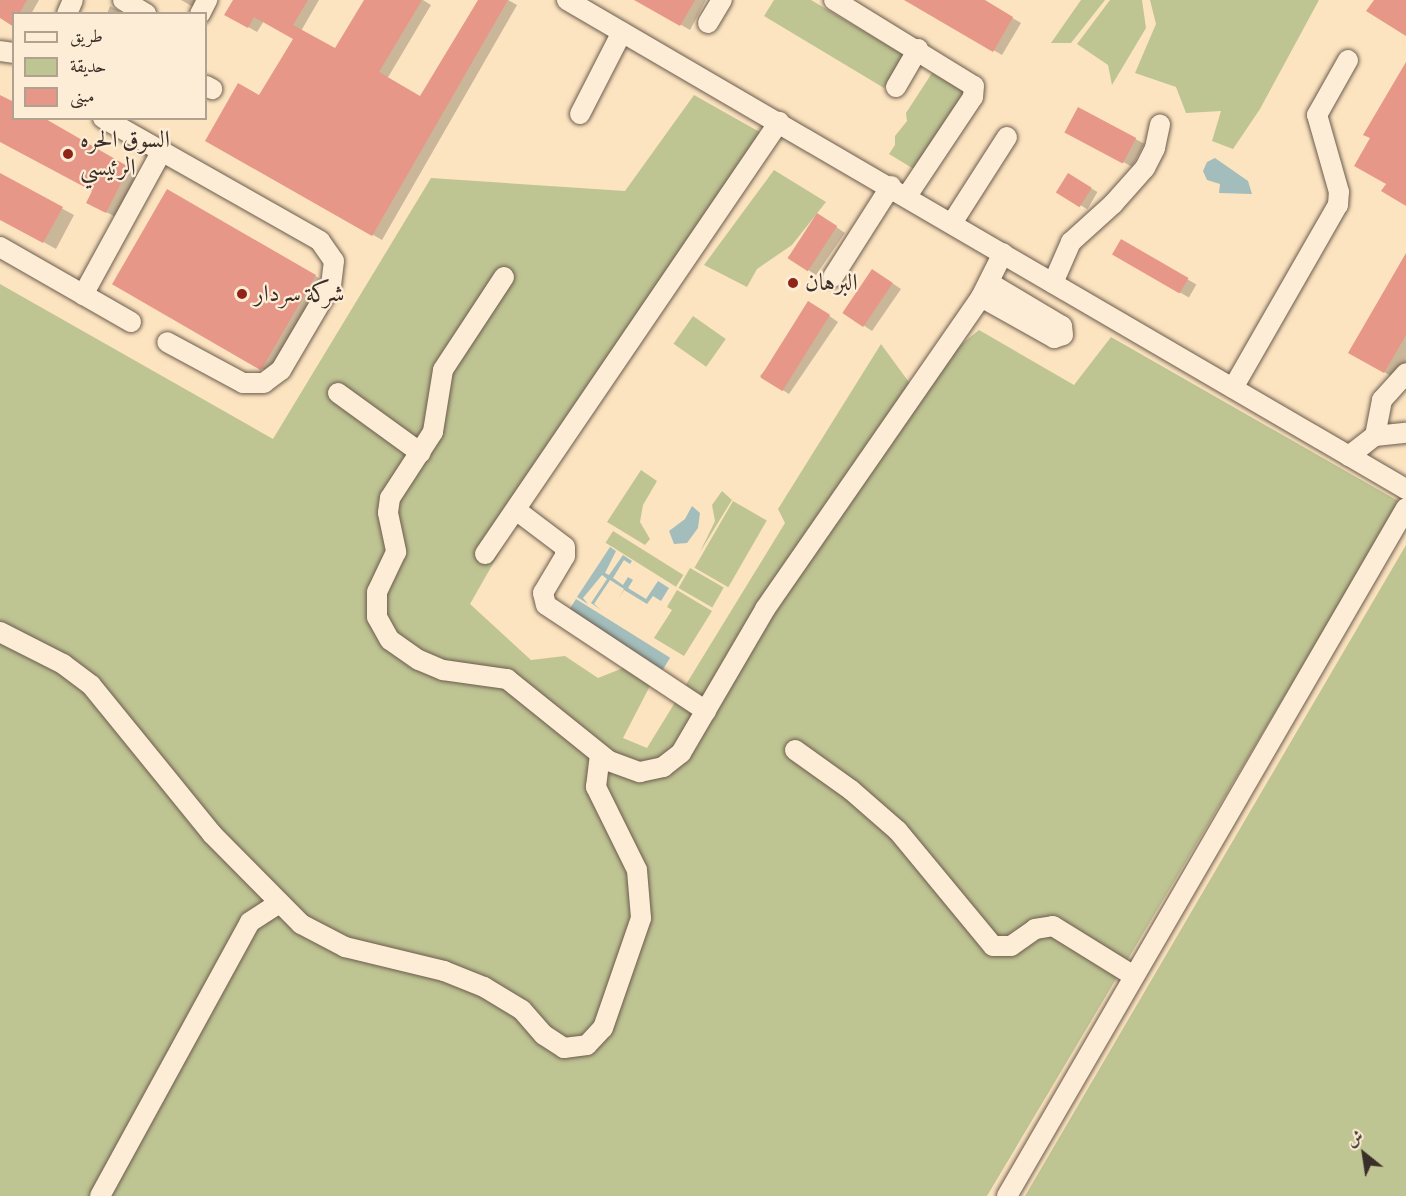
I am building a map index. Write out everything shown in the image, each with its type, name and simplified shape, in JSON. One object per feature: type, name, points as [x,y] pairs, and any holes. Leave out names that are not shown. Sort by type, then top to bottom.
[{"type":"lane","points":[[123,0],[144,8]]},
{"type":"lane","points":[[567,0],[598,8],[622,32],[899,191],[1406,489]]},
{"type":"lane","points":[[708,23],[722,0]]},
{"type":"lane","points":[[833,278],[975,89],[970,80],[834,0]]},
{"type":"lane","points":[[580,114],[622,32]]},
{"type":"lane","points":[[896,87],[918,49]]},
{"type":"lane","points":[[1233,388],[1336,211],[1338,192],[1317,115],[1348,60]]},
{"type":"lane","points":[[116,122],[162,152],[320,242],[331,253],[335,269],[330,285],[281,370],[264,383],[254,385],[233,379],[167,342]]},
{"type":"lane","points":[[486,554],[779,122]]},
{"type":"lane","points":[[1053,283],[1071,242],[1125,193],[1144,168],[1155,148],[1160,125]]},
{"type":"lane","points":[[952,223],[1007,137]]},
{"type":"lane","points":[[83,295],[162,152]]},
{"type":"lane","points":[[0,247],[131,322]]},
{"type":"lane","points":[[504,277],[443,370],[437,421],[389,505],[396,552],[375,600],[377,617],[384,633],[431,666],[489,673],[516,684],[600,754],[629,771],[663,767],[681,753],[786,577],[986,290],[1003,253]]},
{"type":"lane","points":[[1375,436],[1382,400],[1406,373]]},
{"type":"lane","points":[[338,393],[420,453]]},
{"type":"lane","points":[[1349,456],[1375,436],[1406,433]]},
{"type":"lane","points":[[1007,1196],[1406,507]]},
{"type":"lane","points":[[516,510],[566,547],[565,556],[543,593],[546,605],[706,711]]},
{"type":"lane","points":[[0,632],[63,664],[91,685],[212,834],[279,903],[322,938],[464,978],[522,1010],[553,1043],[564,1048],[587,1045],[603,1028],[637,934],[642,902],[637,870],[596,787],[600,754]]},
{"type":"lane","points":[[795,750],[851,790],[898,831],[993,946],[1011,946],[1035,929],[1053,926],[1134,976]]},
{"type":"lane","points":[[100,1196],[250,922],[279,903]]},
{"type":"green space","points":[[774,0],[811,0],[904,55],[884,88],[764,16]]},
{"type":"green space","points":[[1081,0],[1105,0],[1071,43],[1051,43]]},
{"type":"green space","points":[[1110,0],[1142,0],[1146,28],[1112,85],[1108,65],[1077,44]]},
{"type":"green space","points":[[1150,0],[1319,0],[1260,109],[1233,149],[1212,141],[1221,111],[1186,113],[1176,87],[1135,73],[1156,24]]},
{"type":"green space","points":[[932,73],[965,92],[917,171],[889,154],[895,145],[895,136],[907,121],[906,113]]},
{"type":"green space","points":[[694,95],[765,135],[518,520],[470,604],[531,660],[565,656],[598,678],[623,668],[652,682],[623,738],[647,748],[785,523],[778,509],[881,344],[911,385],[979,330],[1074,385],[1111,337],[1400,502],[987,1196],[0,1196],[0,284],[273,439],[431,178],[625,191]]},
{"type":"green space","points":[[774,170],[826,202],[792,245],[757,269],[747,287],[704,265]]},
{"type":"green space","points":[[693,316],[726,339],[706,367],[673,344]]},
{"type":"green space","points":[[641,470],[657,481],[643,505],[640,522],[650,539],[645,545],[607,522]]},
{"type":"green space","points":[[722,491],[732,500],[700,552],[715,521],[712,505]]},
{"type":"green space","points":[[733,501],[767,520],[728,587],[694,568]]},
{"type":"green space","points":[[613,531],[683,575],[676,587],[606,543]]},
{"type":"green space","points":[[1406,545],[1406,1196],[1025,1196]]},
{"type":"green space","points":[[690,568],[724,588],[712,607],[678,588]]},
{"type":"green space","points":[[677,590],[712,611],[684,656],[654,638],[672,610],[667,607]]},
{"type":"water","points":[[1215,158],[1248,181],[1252,194],[1219,193],[1220,184],[1207,180],[1203,171],[1207,162]]},
{"type":"water","points":[[692,506],[700,513],[698,528],[687,543],[674,544],[669,531],[685,519]]},
{"type":"water","points":[[610,547],[616,551],[605,573],[609,575],[623,555],[632,561],[630,564],[624,560],[613,578],[623,585],[628,577],[633,580],[628,588],[646,599],[658,581],[669,588],[661,601],[653,596],[647,604],[624,590],[618,599],[624,589],[610,580],[594,604],[601,610],[591,603],[607,579],[602,575],[583,598],[588,604],[577,597]]},
{"type":"water","points":[[576,599],[670,658],[663,670],[569,611]]},
{"type":"building","points":[[0,0],[27,0],[20,12],[12,12],[12,26],[0,18]]},
{"type":"building","points":[[233,0],[308,0],[293,25],[335,48],[364,0],[422,0],[379,72],[420,96],[478,0],[508,0],[372,236],[205,141],[238,83],[259,95],[293,39],[254,17],[248,28],[224,15]]},
{"type":"building","points":[[634,0],[695,0],[680,26]]},
{"type":"building","points":[[904,0],[985,0],[1013,17],[993,52]]},
{"type":"building","points":[[1374,0],[1406,0],[1406,36],[1366,11]]},
{"type":"building","points":[[1406,62],[1406,206],[1381,191],[1386,184],[1354,166],[1370,138],[1363,135]]},
{"type":"building","points":[[0,95],[12,101],[12,120],[47,120],[129,167],[106,213],[86,203],[92,191],[0,142]]},
{"type":"building","points":[[1078,107],[1136,138],[1123,164],[1064,133]]},
{"type":"building","points":[[0,173],[63,207],[43,243],[0,220]]},
{"type":"building","points":[[1068,173],[1092,188],[1080,207],[1056,193]]},
{"type":"building","name":"شركة سردار","points":[[167,189],[316,275],[261,370],[112,284]]},
{"type":"building","points":[[817,213],[837,226],[808,271],[788,258]]},
{"type":"building","points":[[1121,239],[1189,278],[1180,294],[1112,255]]},
{"type":"building","points":[[1406,253],[1406,335],[1384,373],[1348,353]]},
{"type":"building","points":[[872,269],[893,283],[863,327],[842,313]]},
{"type":"building","points":[[808,301],[830,315],[782,391],[760,377]]},
{"type":"place","name":"السوق الحره الرئيسي","points":[[68,154]]},
{"type":"place","name":"البرهان","points":[[793,283]]},
{"type":"place","name":"شركة سردار","points":[[242,294]]}]
